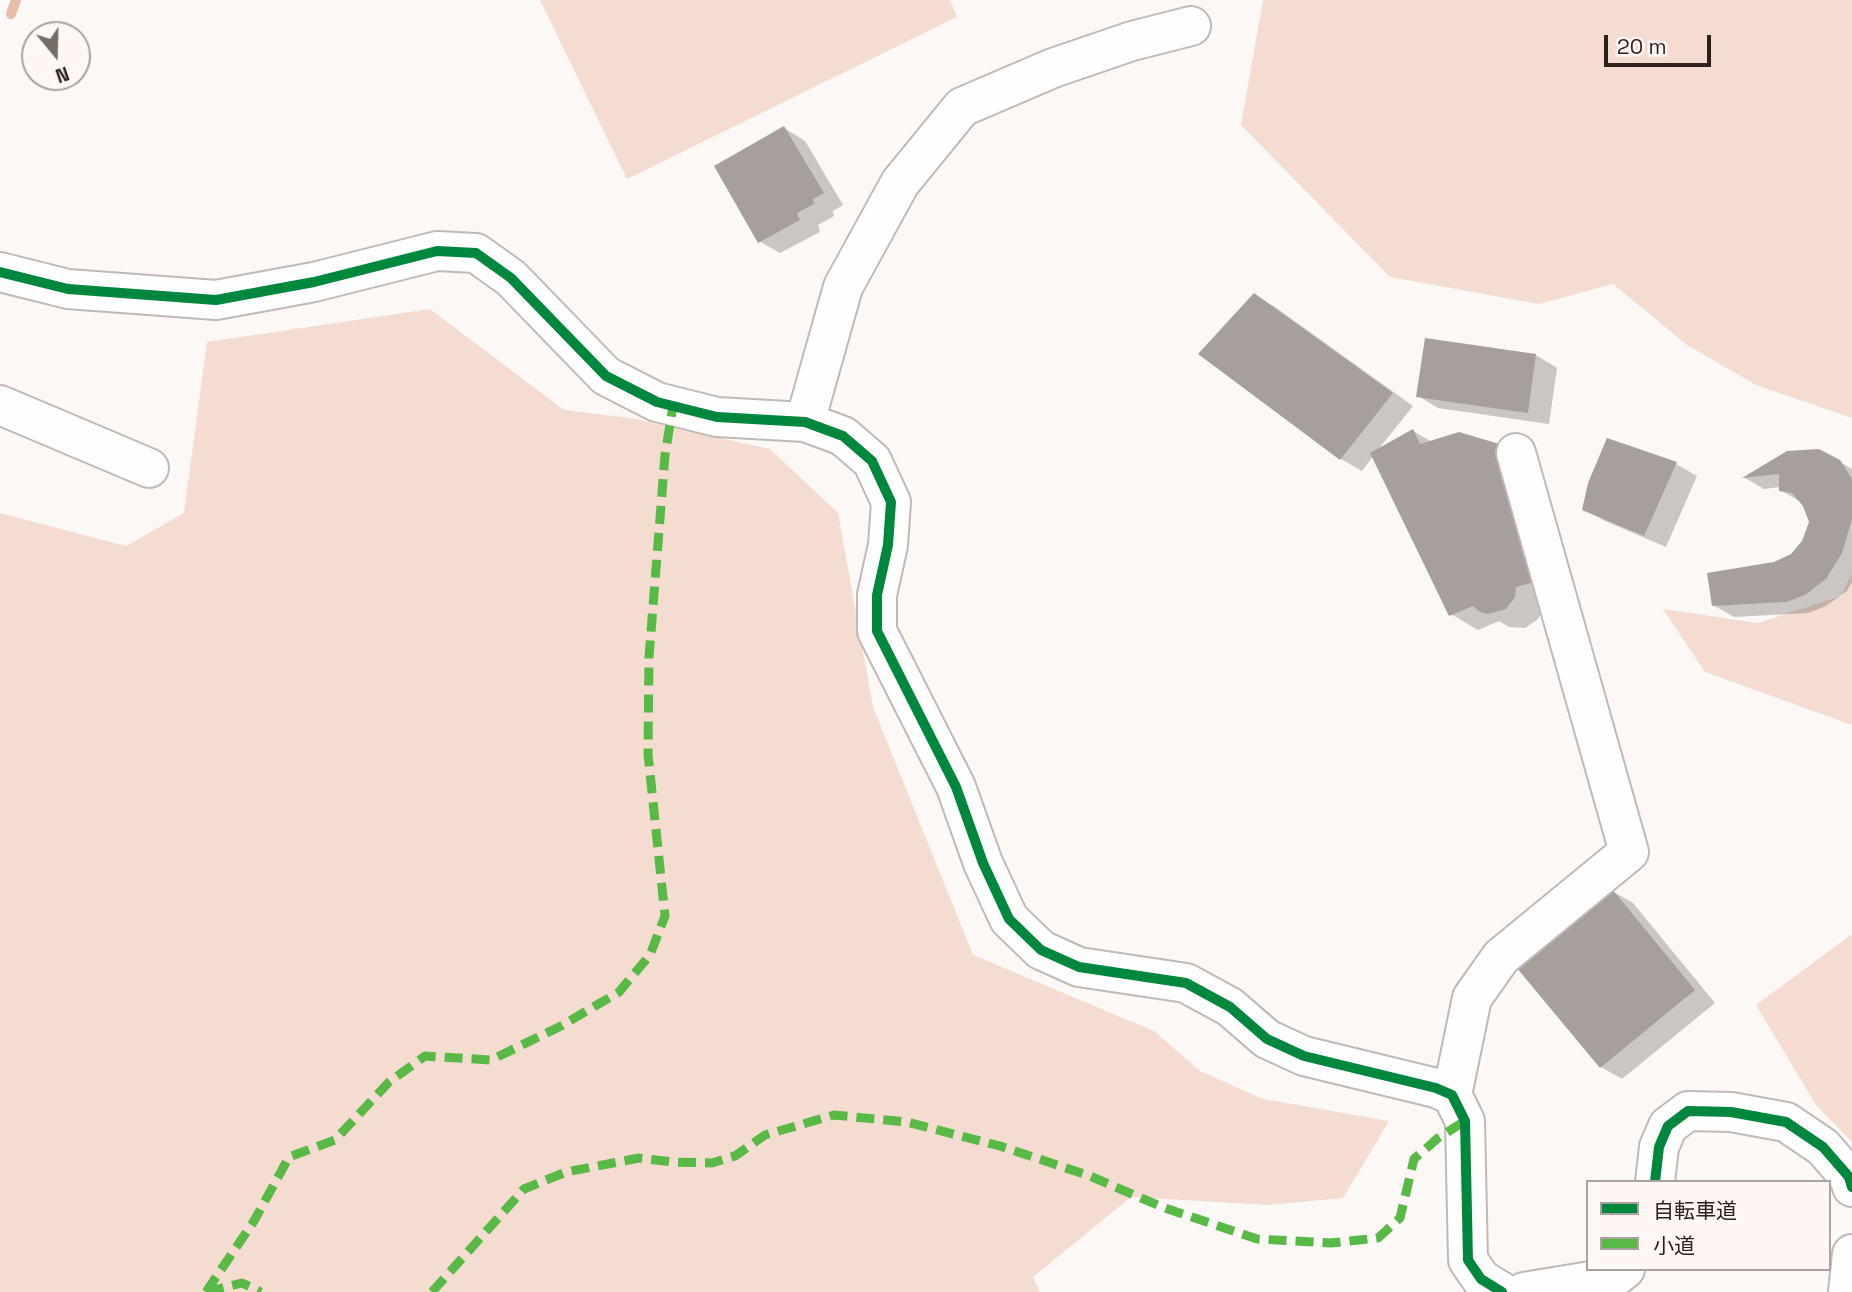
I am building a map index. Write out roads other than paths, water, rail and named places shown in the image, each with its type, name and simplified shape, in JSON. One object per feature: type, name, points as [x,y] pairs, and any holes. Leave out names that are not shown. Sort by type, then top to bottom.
[{"type":"street","points":[[805,422],[843,287],[900,183],[962,107],[1053,68],[1132,41],[1191,26]]},
{"type":"street","points":[[0,272],[68,289],[216,300],[314,282],[437,251],[476,253],[511,278],[606,376],[657,402],[717,416],[805,422],[843,436],[872,461],[891,502],[888,545],[877,595],[877,631],[956,787],[983,863],[1009,919],[1041,950],[1080,968],[1186,983],[1230,1007],[1267,1039],[1304,1056],[1436,1088],[1452,1095]]},
{"type":"street","points":[[0,405],[149,468]]},
{"type":"street","points":[[1491,1288],[1468,1260],[1465,1121],[1452,1095],[1472,998],[1501,957],[1629,852],[1516,453]]},
{"type":"street","points":[[1655,1180],[1658,1147],[1668,1126],[1688,1111],[1731,1112],[1786,1122],[1824,1147],[1849,1177],[1852,1187]]},
{"type":"street","points":[[1848,1292],[1852,1254]]},
{"type":"street","points":[[1524,1292],[1615,1277],[1622,1271]]},
{"type":"waterway","points":[[11,14],[16,0]]}]
